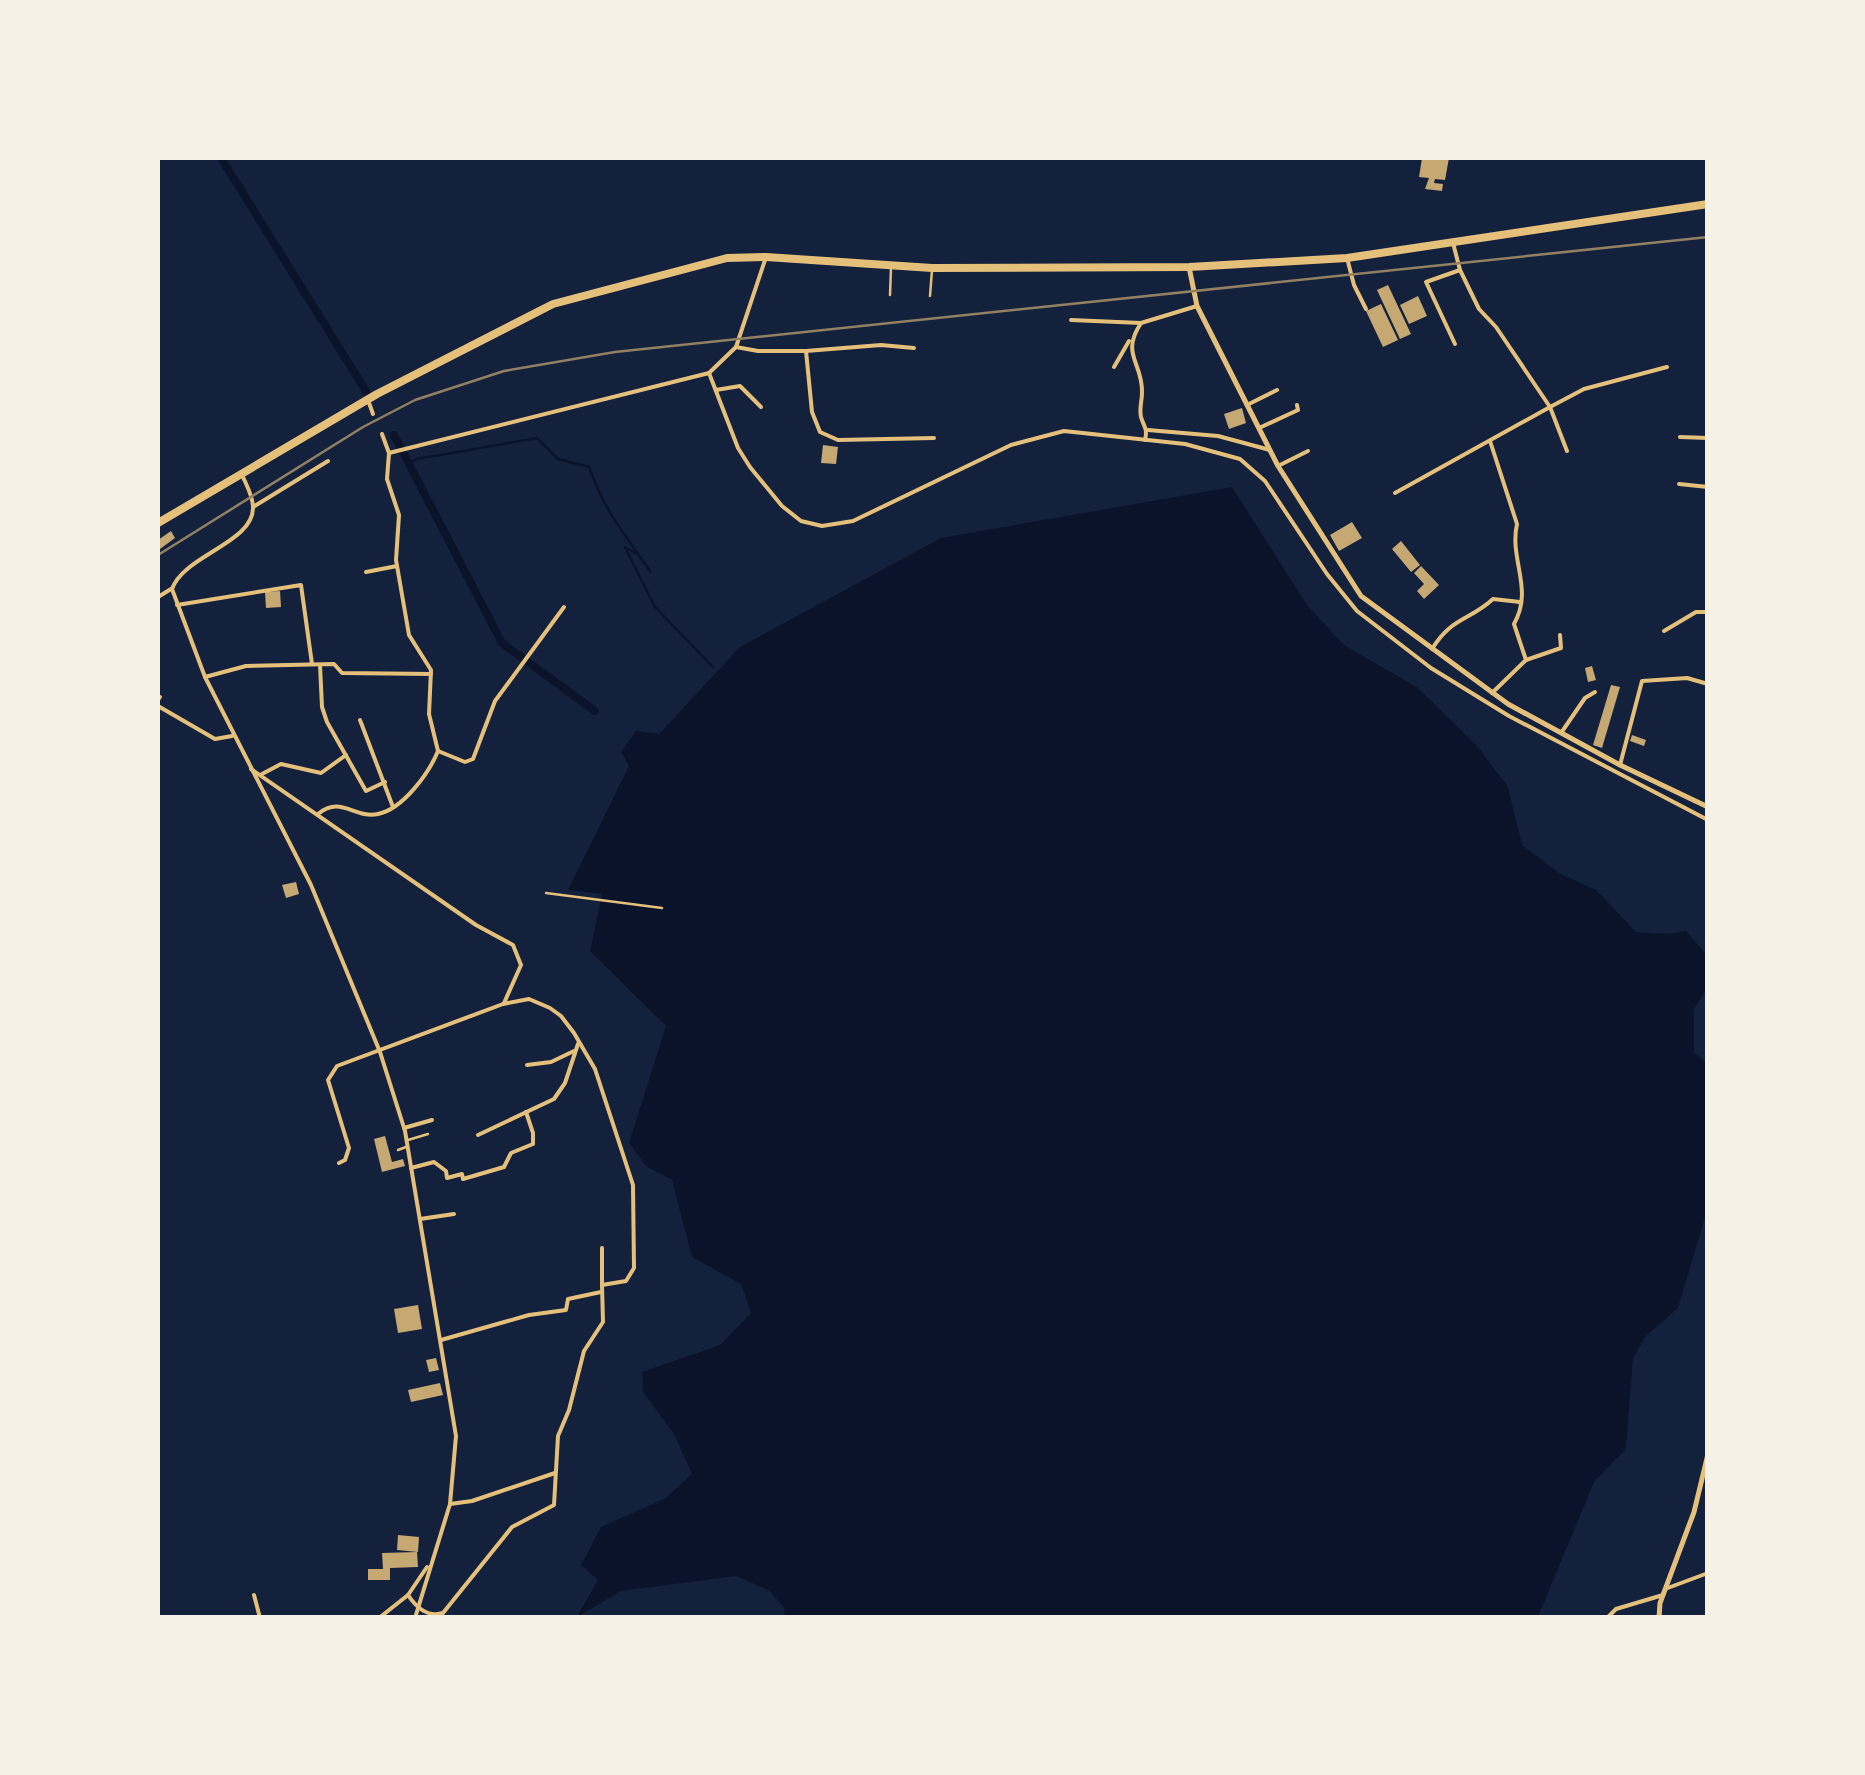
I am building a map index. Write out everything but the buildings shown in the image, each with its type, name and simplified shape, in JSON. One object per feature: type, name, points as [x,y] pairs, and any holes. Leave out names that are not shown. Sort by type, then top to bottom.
[{"type":"highway","points":[[158,524],[371,397],[575,296],[727,258],[932,268],[1189,267],[1347,258],[1708,204]]},
{"type":"street","points":[[1453,243],[1460,270],[1479,309],[1496,326],[1550,407],[1567,452]]},
{"type":"street","points":[[389,453],[709,373],[736,347],[766,257]]},
{"type":"street","points":[[1347,258],[1354,285],[1366,308]]},
{"type":"street","points":[[1189,267],[1197,306],[1278,466],[1362,596],[1492,693],[1561,734],[1708,807]]},
{"type":"street","points":[[1455,344],[1426,282],[1460,270]]},
{"type":"street","points":[[1071,320],[1142,323],[1197,306]]},
{"type":"street","points":[[1114,367],[1142,323]]},
{"type":"street","points":[[1132,337],[1132,354],[1142,388],[1140,412],[1148,430],[1145,440]]},
{"type":"street","points":[[736,347],[758,351],[882,344],[914,348]]},
{"type":"street","points":[[806,351],[812,412],[820,432],[838,440],[934,438]]},
{"type":"street","points":[[1395,492],[1584,389],[1667,366]]},
{"type":"street","points":[[709,373],[738,448],[767,490],[800,521],[822,526],[853,520],[1011,445],[1064,431],[1185,444],[1240,459],[1265,482],[1357,611],[1431,668],[1509,716],[1708,820]]},
{"type":"street","points":[[716,390],[740,386],[760,407]]},
{"type":"street","points":[[1247,405],[1277,390]]},
{"type":"street","points":[[371,397],[373,414]]},
{"type":"street","points":[[1259,428],[1298,410],[1296,406]]},
{"type":"street","points":[[1148,430],[1218,436],[1270,450]]},
{"type":"street","points":[[318,814],[341,805],[374,814],[393,807],[418,783],[438,751],[428,714],[430,674],[426,660],[409,635],[397,566],[400,515],[388,480],[389,453],[382,434]]},
{"type":"street","points":[[1680,437],[1708,438]]},
{"type":"street","points":[[1490,441],[1517,524],[1515,536],[1523,587],[1522,610],[1514,624],[1526,660]]},
{"type":"street","points":[[1278,466],[1308,451]]},
{"type":"street","points":[[253,508],[328,461]]},
{"type":"street","points":[[158,596],[172,589],[177,577],[251,519],[253,508],[242,476]]},
{"type":"street","points":[[1680,484],[1708,487]]},
{"type":"street","points":[[366,572],[397,566]]},
{"type":"street","points":[[178,606],[301,585],[312,665]]},
{"type":"street","points":[[172,589],[205,677],[311,884],[380,1052],[404,1128],[456,1436],[450,1504],[415,1618]]},
{"type":"street","points":[[1432,649],[1452,623],[1493,599],[1520,602]]},
{"type":"street","points":[[438,751],[465,762],[473,758],[486,718],[564,607]]},
{"type":"street","points":[[1664,631],[1696,612],[1708,612]]},
{"type":"street","points":[[1492,693],[1526,660],[1562,648],[1560,634]]},
{"type":"street","points":[[205,677],[246,666],[320,664],[337,664],[342,673],[430,674]]},
{"type":"street","points":[[320,664],[322,707],[330,731],[366,791],[385,782]]},
{"type":"street","points":[[1620,765],[1642,680],[1688,678],[1708,684]]},
{"type":"street","points":[[1561,734],[1586,698],[1595,692]]},
{"type":"street","points":[[158,701],[216,740],[234,735]]},
{"type":"street","points":[[360,720],[393,807]]},
{"type":"street","points":[[262,774],[281,764],[320,773],[346,755]]},
{"type":"street","points":[[251,769],[476,925],[513,945],[521,965],[503,1004]]},
{"type":"street","points":[[339,1163],[345,1160],[349,1148],[328,1080],[337,1066],[503,1004],[539,1002],[561,1016],[596,1068],[633,1184],[634,1268],[626,1281],[568,1300],[566,1310],[529,1315],[440,1340]]},
{"type":"street","points":[[478,1135],[554,1099],[561,1092],[579,1041]]},
{"type":"street","points":[[527,1065],[550,1062],[575,1050]]},
{"type":"street","points":[[411,1168],[434,1162],[446,1171],[447,1178],[462,1174],[463,1179],[504,1167],[510,1154],[533,1144],[534,1133],[526,1112]]},
{"type":"street","points":[[404,1128],[432,1120]]},
{"type":"street","points":[[420,1219],[454,1214]]},
{"type":"street","points":[[408,1594],[417,1608],[432,1614],[443,1613],[512,1527],[552,1507],[556,1501],[558,1436],[570,1410],[584,1351],[603,1322],[602,1248]]},
{"type":"street","points":[[1659,1618],[1664,1592],[1694,1512],[1708,1454]]},
{"type":"street","points":[[450,1504],[472,1501],[556,1472]]},
{"type":"street","points":[[379,1618],[408,1594],[429,1564]]},
{"type":"street","points":[[1607,1618],[1616,1608],[1708,1573]]},
{"type":"street","points":[[254,1595],[260,1618]]},
{"type":"lane","points":[[890,295],[891,266]]},
{"type":"lane","points":[[930,296],[932,268]]},
{"type":"lane","points":[[204,557],[209,564]]},
{"type":"lane","points":[[398,1150],[428,1134]]},
{"type":"path","points":[[546,893],[662,908]]},
{"type":"water","points":[[1232,487],[1307,605],[1344,645],[1418,688],[1478,747],[1508,787],[1522,845],[1559,873],[1596,890],[1636,932],[1686,931],[1705,953],[1707,989],[1694,1009],[1694,1053],[1707,1063],[1707,1211],[1678,1308],[1645,1337],[1633,1359],[1626,1449],[1594,1482],[1538,1617],[785,1617],[784,1608],[770,1591],[736,1576],[621,1591],[577,1617],[598,1580],[581,1565],[601,1527],[666,1498],[692,1474],[674,1434],[643,1392],[642,1372],[720,1345],[751,1313],[741,1284],[692,1257],[672,1180],[646,1166],[629,1143],[666,1026],[590,951],[602,894],[568,890],[629,766],[621,752],[636,731],[659,734],[740,647],[941,538]]},
{"type":"waterway","points":[[221,158],[366,391]]},
{"type":"waterway","points":[[394,435],[502,643],[595,711]]},
{"type":"waterway","points":[[409,463],[537,438],[558,459],[589,467],[608,510],[650,571]]},
{"type":"waterway","points":[[635,553],[625,547],[655,607],[713,667]]},
{"type":"railway","points":[[158,555],[363,427],[415,400],[504,371],[615,352],[1708,237]]}]
